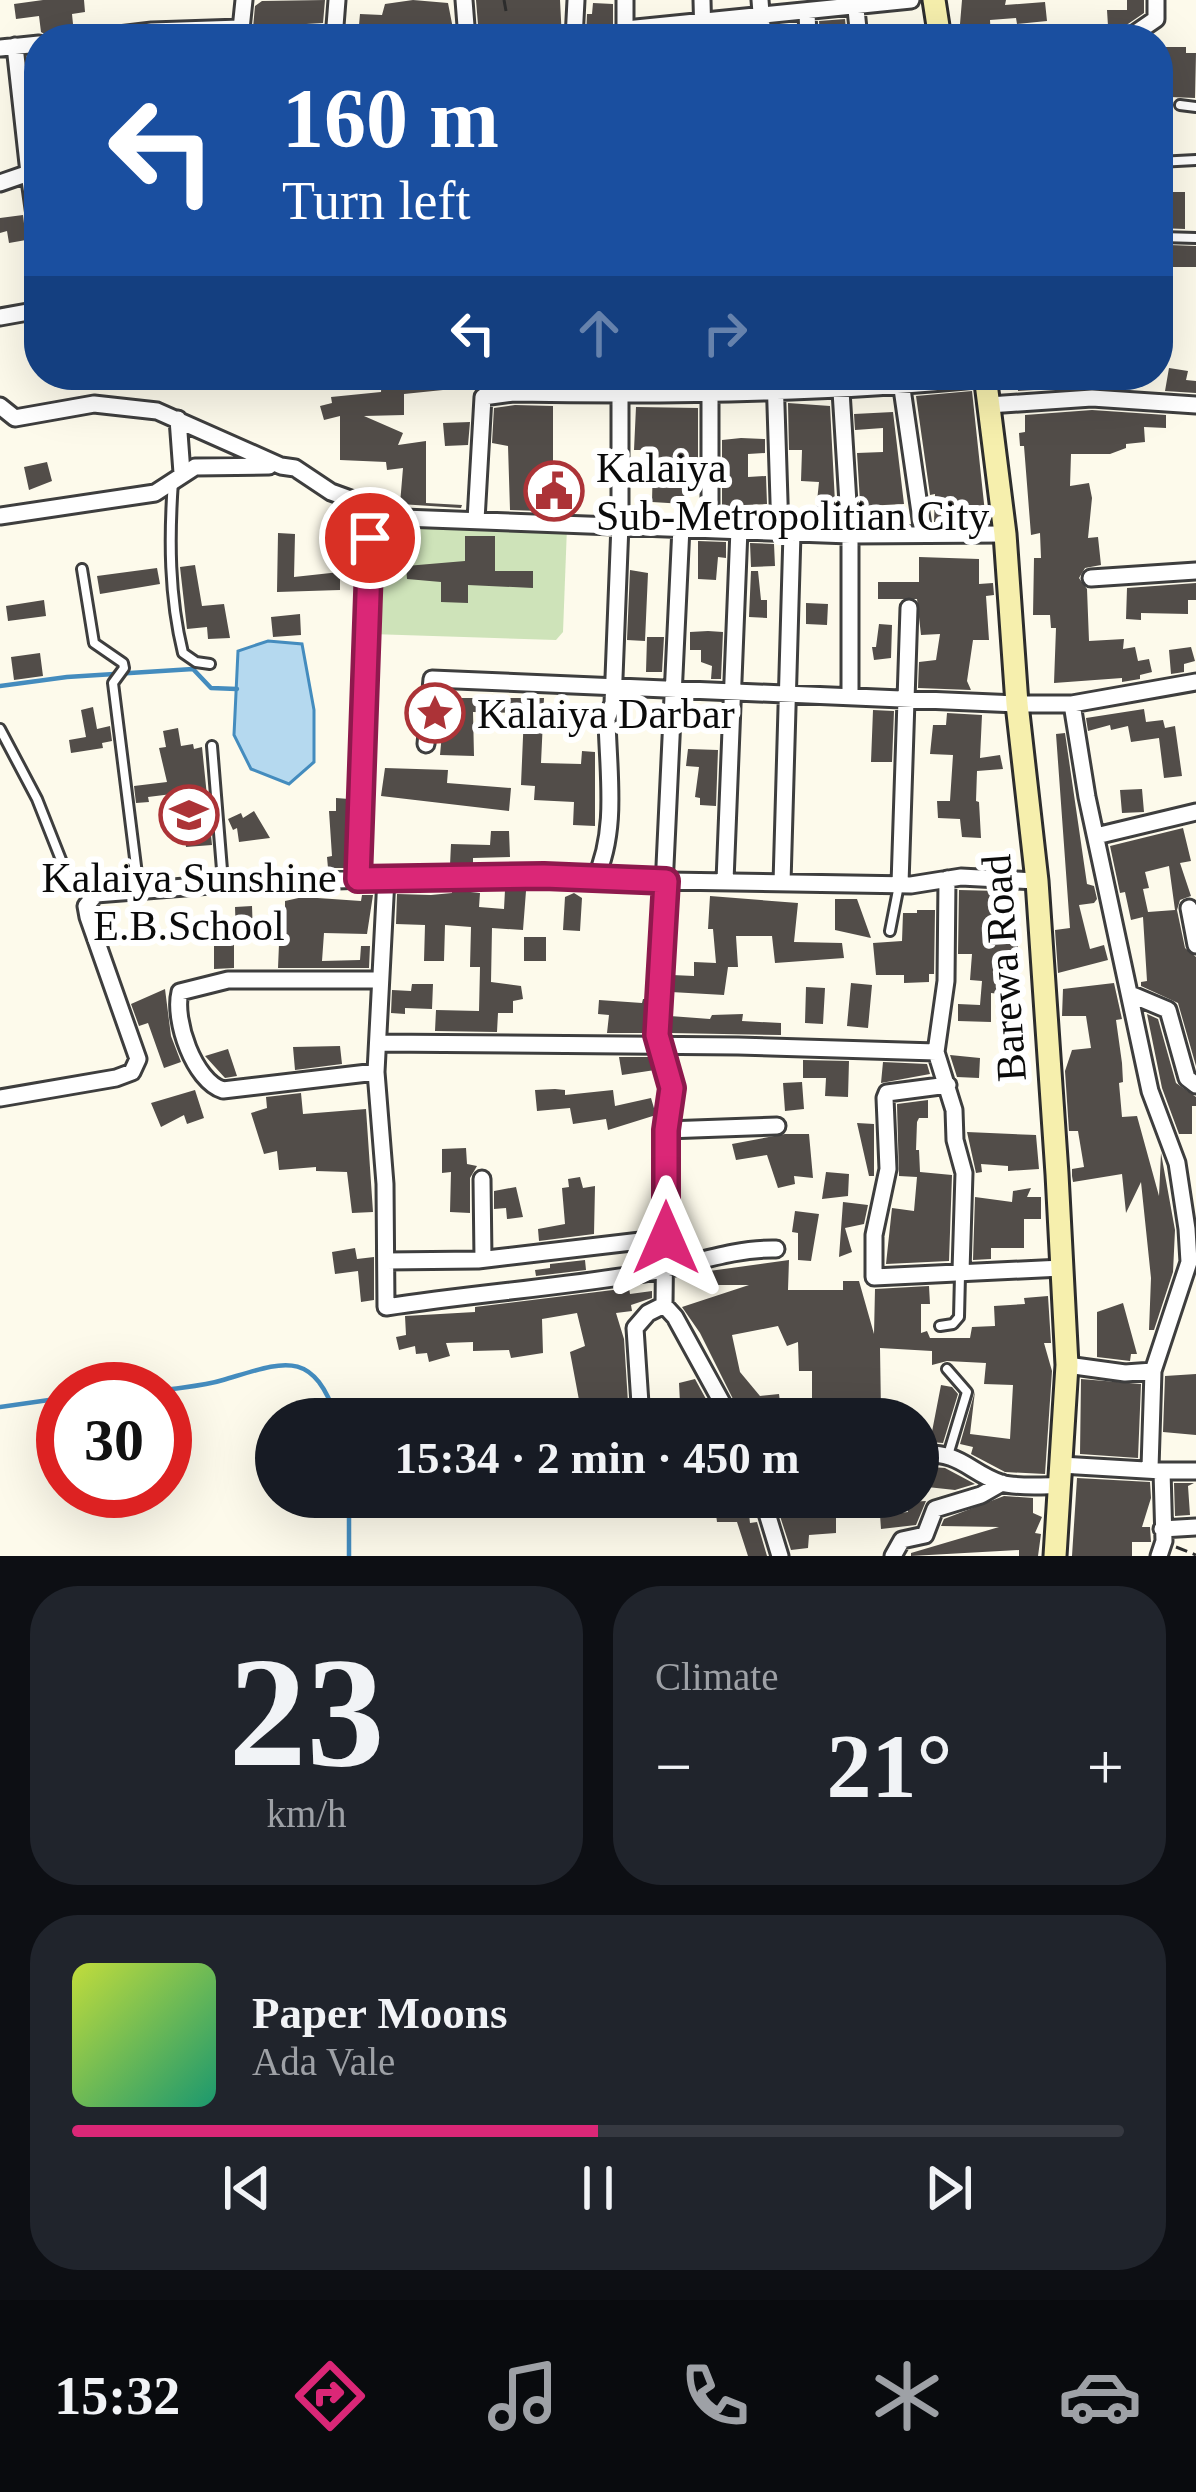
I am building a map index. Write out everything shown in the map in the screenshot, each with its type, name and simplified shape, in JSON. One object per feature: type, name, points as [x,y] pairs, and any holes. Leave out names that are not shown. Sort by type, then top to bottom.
[{"type":"main road","name":"Barewa Road","points":[[987,390],[1037,881],[1062,1268],[1067,1365],[1054,1556]]},
{"type":"street","points":[[719,24],[761,8],[856,8],[911,0]]},
{"type":"street","points":[[856,8],[858,24]]},
{"type":"street","points":[[7,48],[24,149]]},
{"type":"street","points":[[595,879],[606,857],[610,832],[607,719],[613,688],[620,524],[619,390]]},
{"type":"street","points":[[710,528],[711,390]]},
{"type":"street","points":[[476,520],[483,398],[514,393],[711,394],[732,390]]},
{"type":"street","points":[[776,390],[786,532],[782,883]]},
{"type":"street","points":[[842,390],[850,535],[850,697]]},
{"type":"street","points":[[901,390],[922,533]]},
{"type":"street","points":[[989,405],[1092,398],[1196,405]]},
{"type":"street","points":[[2,412],[15,418],[94,404],[157,411],[281,466]]},
{"type":"street","points":[[177,476],[178,419]]},
{"type":"street","points":[[0,516],[154,493],[195,466],[281,466],[296,468],[332,492],[404,518],[850,535],[1005,534]]},
{"type":"street","points":[[358,879],[368,580],[376,508]]},
{"type":"street","points":[[681,527],[657,1035],[672,1088],[666,1130],[664,1305],[719,1398]]},
{"type":"street","points":[[725,881],[739,529]]},
{"type":"street","points":[[1091,578],[1196,571]]},
{"type":"street","points":[[900,884],[909,608]]},
{"type":"street","points":[[426,744],[432,679],[1017,704],[1072,704],[1196,682]]},
{"type":"street","points":[[1072,704],[1150,1091],[1177,1163],[1192,1232],[1189,1262],[1153,1371],[1162,1542],[1196,1527]]},
{"type":"street","points":[[1096,836],[1196,812]]},
{"type":"street","points":[[386,878],[376,1072],[385,1184],[386,1307],[776,1250]]},
{"type":"street","points":[[0,1098],[132,1072],[138,1059],[88,917],[90,898],[109,892],[386,878],[924,885],[947,879],[1037,881]]},
{"type":"street","points":[[947,879],[946,982],[936,1052],[954,1110],[955,1140],[964,1173],[961,1271]]},
{"type":"street","points":[[1189,908],[1196,945]]},
{"type":"street","points":[[376,1072],[223,1090],[199,1075],[176,1007],[180,992],[228,980],[380,980]]},
{"type":"street","points":[[1130,994],[1168,1010],[1187,1078],[1196,1085]]},
{"type":"street","points":[[377,1043],[936,1052]]},
{"type":"street","points":[[948,1085],[887,1093],[885,1098],[888,1169],[874,1235],[874,1277],[1062,1268]]},
{"type":"street","points":[[666,1130],[776,1126]]},
{"type":"street","points":[[482,1179],[483,1259]]},
{"type":"street","points":[[386,1261],[483,1259],[666,1238]]},
{"type":"street","points":[[640,1398],[635,1328],[648,1313],[664,1305]]},
{"type":"street","points":[[1067,1365],[1124,1373],[1153,1371]]},
{"type":"street","points":[[939,1455],[969,1463],[1001,1483]]},
{"type":"street","points":[[893,1556],[902,1540],[925,1535],[935,1509],[981,1495],[1001,1483],[1156,1469],[1196,1471]]},
{"type":"street","points":[[768,1518],[779,1556]]},
{"type":"lane","points":[[1180,106],[1196,107]]},
{"type":"lane","points":[[177,476],[170,532],[178,632],[182,653],[210,664]]},
{"type":"lane","points":[[82,569],[94,643],[124,668],[112,683],[140,892]]},
{"type":"lane","points":[[0,729],[37,800],[69,880],[75,890],[90,898]]},
{"type":"lane","points":[[212,746],[223,884]]},
{"type":"lane","points":[[890,931],[900,884]]},
{"type":"lane","points":[[940,1326],[953,1324],[959,1317],[961,1271]]},
{"type":"lane","points":[[947,1369],[968,1392],[947,1456]]},
{"type":"path","points":[[504,0],[506,11]]},
{"type":"path","points":[[1162,1542],[1196,1555]]},
{"type":"green space","points":[[375,525],[567,527],[563,632],[556,640],[371,634]]},
{"type":"water","points":[[268,641],[302,644],[314,710],[314,762],[289,784],[251,769],[234,735],[238,651]]},
{"type":"building","points":[[84,0],[85,12],[72,14],[73,24],[40,24],[39,16],[16,19],[14,4]]},
{"type":"building","points":[[325,0],[323,23],[253,24],[255,6],[262,1]]},
{"type":"building","points":[[476,0],[560,0],[561,24],[478,24]]},
{"type":"building","points":[[962,0],[1006,0],[1005,5],[1045,2],[1047,21],[1017,24],[1016,18],[960,24]]},
{"type":"building","points":[[1127,0],[1144,0],[1144,13],[1128,24],[1108,24],[1107,10],[1127,10]]},
{"type":"building","points":[[448,3],[452,24],[359,24],[360,14],[382,15],[385,4]]},
{"type":"building","points":[[593,3],[613,4],[613,24],[587,24],[587,14],[592,14]]},
{"type":"building","points":[[845,19],[846,24],[819,24]]},
{"type":"building","points":[[1173,47],[1196,53],[1195,98],[1173,97]]},
{"type":"building","points":[[1173,192],[1185,192],[1185,229],[1173,229]]},
{"type":"building","points":[[23,215],[24,240],[9,243],[7,231],[0,233],[0,218]]},
{"type":"building","points":[[1173,245],[1196,246],[1196,267],[1173,267]]},
{"type":"building","points":[[1173,369],[1188,371],[1186,380],[1196,381],[1196,393],[1165,391],[1173,390]]},
{"type":"building","points":[[443,390],[404,394],[404,415],[364,416],[403,433],[398,445],[426,441],[426,503],[461,508],[400,504],[403,468],[387,470],[386,462],[340,460],[340,416],[324,420],[320,406],[332,403],[331,397]]},
{"type":"building","points":[[972,391],[986,522],[934,522],[935,494],[930,495],[916,396]]},
{"type":"building","points":[[788,403],[830,406],[836,522],[815,521],[819,482],[801,481],[802,450],[789,450]]},
{"type":"building","points":[[553,406],[553,469],[567,469],[569,512],[510,510],[508,446],[492,443],[494,408]]},
{"type":"building","points":[[636,407],[698,408],[698,475],[686,475],[684,504],[652,502],[653,457],[634,450]]},
{"type":"building","points":[[1092,410],[1166,415],[1166,428],[1144,427],[1145,442],[1126,444],[1110,454],[1071,454],[1070,486],[1089,483],[1088,538],[1098,537],[1101,565],[1085,568],[1079,578],[1087,589],[1089,641],[1124,639],[1123,649],[1135,647],[1138,661],[1149,659],[1152,672],[1122,682],[1122,678],[1054,683],[1056,628],[1051,628],[1050,615],[1033,615],[1034,558],[1041,558],[1040,533],[1031,535],[1019,433],[1025,432],[1025,415]]},
{"type":"building","points":[[893,412],[904,504],[865,506],[865,518],[861,518],[857,453],[883,452],[883,428],[855,430],[854,414]]},
{"type":"building","points":[[470,422],[468,445],[445,446],[443,423]]},
{"type":"building","points":[[765,439],[765,453],[748,454],[748,477],[766,476],[767,504],[744,505],[744,518],[722,518],[722,440]]},
{"type":"building","points":[[47,462],[52,481],[29,490],[24,467]]},
{"type":"building","points":[[278,533],[295,534],[294,577],[340,572],[340,590],[277,592]]},
{"type":"building","points":[[465,536],[495,536],[495,571],[533,571],[533,588],[468,585],[468,603],[441,602],[441,582],[407,579],[406,566],[465,561]]},
{"type":"building","points":[[698,541],[726,542],[726,558],[718,557],[716,580],[698,579]]},
{"type":"building","points":[[750,543],[774,544],[775,566],[751,567]]},
{"type":"building","points":[[919,557],[979,559],[979,584],[993,583],[994,595],[986,596],[989,640],[973,640],[967,681],[971,690],[918,688],[919,662],[936,660],[940,634],[921,635],[917,599],[878,599],[878,582],[919,582]]},
{"type":"building","points":[[195,565],[202,606],[224,604],[230,638],[208,639],[207,627],[187,629],[180,567]]},
{"type":"building","points":[[157,568],[160,584],[100,594],[97,576]]},
{"type":"building","points":[[630,570],[648,573],[645,641],[627,640]]},
{"type":"building","points":[[751,571],[758,571],[767,618],[749,617]]},
{"type":"building","points":[[1196,583],[1196,600],[1188,600],[1188,614],[1141,613],[1141,620],[1126,619],[1127,588]]},
{"type":"building","points":[[44,600],[46,616],[8,621],[6,606]]},
{"type":"building","points":[[806,603],[828,604],[827,625],[806,624]]},
{"type":"building","points":[[300,614],[301,635],[273,637],[271,617]]},
{"type":"building","points":[[879,624],[892,625],[891,658],[874,660],[872,647],[876,647]]},
{"type":"building","points":[[690,632],[723,632],[721,679],[711,679],[712,666],[701,662],[701,650],[690,650]]},
{"type":"building","points":[[647,637],[664,637],[662,672],[646,672]]},
{"type":"building","points":[[1191,647],[1195,661],[1184,664],[1184,672],[1171,674],[1169,650]]},
{"type":"building","points":[[40,653],[43,676],[14,680],[11,657]]},
{"type":"building","points":[[458,698],[544,698],[541,763],[581,764],[582,751],[595,752],[595,826],[573,825],[574,802],[534,800],[535,786],[521,785],[524,713],[473,712],[474,756],[440,755],[442,733],[450,734]]},
{"type":"building","points":[[93,707],[97,729],[110,726],[112,741],[102,743],[103,748],[71,753],[69,740],[86,737],[81,710]]},
{"type":"building","points":[[1144,709],[1146,722],[1163,720],[1165,728],[1175,726],[1182,776],[1164,778],[1159,738],[1131,742],[1128,726],[1088,731],[1086,718]]},
{"type":"building","points":[[873,710],[894,711],[892,762],[871,762]]},
{"type":"building","points":[[947,713],[982,715],[980,758],[1000,755],[1003,769],[977,771],[981,838],[962,837],[960,819],[938,818],[937,801],[950,801],[953,755],[930,754],[933,725],[946,725]]},
{"type":"building","points":[[178,728],[181,746],[202,747],[212,845],[186,847],[180,793],[136,803],[134,786],[167,782],[159,748],[166,747],[163,731]]},
{"type":"building","points":[[1065,733],[1087,884],[1094,886],[1097,899],[1079,905],[1090,949],[1104,945],[1108,960],[1058,973],[1055,930],[1070,928],[1056,734]]},
{"type":"building","points":[[688,749],[718,750],[716,806],[700,805],[700,798],[695,797],[699,767],[686,766]]},
{"type":"building","points":[[385,768],[448,770],[447,783],[511,788],[509,811],[381,796]]},
{"type":"building","points":[[1142,789],[1144,812],[1122,813],[1120,790]]},
{"type":"building","points":[[336,798],[349,799],[346,868],[328,868],[327,857],[332,856],[329,811],[336,811]]},
{"type":"building","points":[[254,811],[270,838],[239,842],[237,828],[233,830],[228,819]]},
{"type":"building","points":[[1183,828],[1191,861],[1180,863],[1191,896],[1180,900],[1177,910],[1185,948],[1196,957],[1196,1066],[1178,1003],[1141,986],[1147,981],[1143,917],[1131,920],[1110,846]],"holes":[[[1169,866],[1175,910],[1148,912],[1145,872]]]},
{"type":"building","points":[[491,831],[509,831],[510,857],[473,858],[473,866],[450,865],[451,844],[490,845]]},
{"type":"building","points":[[505,890],[526,891],[523,930],[492,928],[491,982],[521,986],[523,999],[513,1001],[513,1013],[498,1013],[497,1032],[435,1031],[436,1010],[479,1011],[480,967],[470,967],[471,927],[445,925],[444,961],[424,961],[425,925],[396,924],[397,894],[480,893],[479,907],[504,909]]},
{"type":"building","points":[[959,890],[1000,891],[999,922],[1018,922],[1018,951],[1003,951],[1000,994],[991,993],[991,1022],[958,1021],[958,1004],[980,1005],[982,981],[970,980],[972,954],[958,954]]},
{"type":"building","points":[[574,893],[582,898],[580,931],[563,930],[565,897]]},
{"type":"building","points":[[362,895],[373,895],[367,934],[324,933],[322,961],[360,960],[361,946],[370,946],[369,968],[278,968],[279,944],[285,944],[285,901],[303,897],[361,901]]},
{"type":"building","points":[[710,896],[798,903],[794,942],[842,943],[844,958],[775,963],[772,936],[736,936],[738,967],[728,967],[724,995],[671,992],[672,975],[694,976],[694,962],[716,963],[713,929],[708,929]]},
{"type":"building","points":[[835,899],[857,899],[871,938],[835,930]]},
{"type":"building","points":[[252,906],[253,936],[236,937],[235,907]]},
{"type":"building","points":[[935,910],[934,974],[929,974],[929,982],[904,983],[904,975],[876,975],[873,943],[902,941],[903,913]]},
{"type":"building","points":[[524,937],[546,937],[546,961],[524,961]]},
{"type":"building","points":[[214,942],[234,942],[234,968],[214,969]]},
{"type":"building","points":[[851,983],[872,985],[868,1028],[847,1026]]},
{"type":"building","points":[[1114,983],[1122,1019],[1116,1020],[1122,1117],[1137,1116],[1159,1196],[1161,1153],[1175,1230],[1173,1272],[1154,1330],[1149,1330],[1151,1278],[1141,1182],[1126,1213],[1122,1174],[1073,1182],[1072,1176],[1072,1169],[1084,1167],[1078,1131],[1069,1131],[1065,1071],[1072,1050],[1091,1048],[1086,1016],[1062,1016],[1063,989]]},
{"type":"building","points":[[412,984],[433,984],[432,1009],[405,1008],[405,1014],[391,1013],[392,990],[411,991]]},
{"type":"building","points":[[806,987],[825,988],[823,1024],[805,1023]]},
{"type":"building","points":[[165,989],[171,1036],[181,1062],[164,1068],[148,1023],[139,1026],[131,1004]]},
{"type":"building","points":[[647,999],[645,1033],[607,1033],[609,1015],[598,1014],[599,1000],[642,1003]]},
{"type":"building","points":[[743,1014],[742,1021],[781,1023],[781,1035],[669,1033],[670,1016],[710,1019],[712,1015]]},
{"type":"building","points":[[1147,1014],[1158,1019],[1176,1083],[1196,1097],[1192,1134],[1179,1134],[1162,1088]]},
{"type":"building","points":[[340,1046],[342,1064],[295,1070],[293,1047]]},
{"type":"building","points":[[228,1049],[237,1076],[225,1078],[205,1056]]},
{"type":"building","points":[[950,1055],[980,1058],[979,1078],[957,1077]]},
{"type":"building","points":[[619,1057],[651,1057],[655,1070],[622,1075]]},
{"type":"building","points":[[803,1060],[849,1061],[848,1097],[825,1096],[826,1078],[803,1078]]},
{"type":"building","points":[[883,1062],[927,1064],[930,1074],[881,1083]]},
{"type":"building","points":[[802,1082],[804,1109],[785,1111],[783,1083]]},
{"type":"building","points":[[195,1090],[204,1118],[187,1124],[184,1115],[161,1127],[151,1103]]},
{"type":"building","points":[[535,1090],[565,1090],[565,1095],[613,1090],[615,1106],[651,1098],[656,1115],[608,1130],[606,1119],[573,1124],[570,1108],[537,1111]]},
{"type":"building","points":[[301,1093],[303,1114],[366,1109],[373,1212],[352,1213],[347,1172],[316,1171],[316,1167],[279,1170],[277,1151],[264,1154],[251,1113],[267,1108],[266,1097]]},
{"type":"building","points":[[928,1100],[928,1118],[917,1122],[916,1150],[920,1172],[952,1175],[949,1261],[886,1264],[892,1208],[914,1211],[917,1177],[899,1176],[897,1104]]},
{"type":"building","points":[[857,1123],[874,1124],[874,1176],[869,1176]]},
{"type":"building","points":[[967,1132],[1036,1135],[1039,1169],[1008,1171],[1008,1166],[981,1164],[982,1172],[976,1173]]},
{"type":"building","points":[[809,1134],[813,1178],[794,1176],[795,1184],[778,1188],[767,1155],[736,1160],[732,1144]]},
{"type":"building","points":[[466,1148],[467,1164],[477,1166],[470,1178],[470,1213],[450,1212],[451,1172],[442,1173],[442,1149]]},
{"type":"building","points":[[826,1172],[849,1174],[848,1196],[822,1199]]},
{"type":"building","points":[[580,1177],[583,1188],[595,1186],[594,1234],[539,1241],[538,1229],[565,1224],[562,1188],[569,1187],[568,1179]]},
{"type":"building","points":[[516,1187],[523,1217],[507,1219],[506,1208],[494,1209],[494,1191]]},
{"type":"building","points":[[1031,1188],[1027,1197],[1041,1197],[1041,1219],[1024,1219],[1024,1248],[991,1248],[991,1259],[973,1260],[975,1197],[1012,1202],[1013,1191]]},
{"type":"building","points":[[843,1202],[868,1205],[864,1224],[845,1228],[852,1252],[839,1257]]},
{"type":"building","points":[[795,1211],[819,1214],[811,1261],[798,1260],[798,1233],[792,1232]]},
{"type":"building","points":[[355,1248],[357,1259],[374,1257],[374,1300],[361,1302],[358,1271],[335,1274],[332,1252]]},
{"type":"building","points":[[585,1260],[586,1270],[536,1276],[535,1270],[550,1268],[550,1264]]},
{"type":"building","points":[[789,1260],[788,1290],[843,1290],[843,1281],[859,1281],[874,1334],[875,1289],[929,1286],[930,1304],[921,1304],[921,1333],[927,1331],[930,1338],[970,1338],[972,1327],[995,1326],[994,1306],[1025,1304],[1024,1298],[1048,1296],[1051,1343],[1044,1343],[1052,1371],[1045,1474],[1005,1472],[971,1454],[973,1447],[960,1444],[975,1391],[970,1434],[1010,1439],[1013,1385],[984,1384],[986,1363],[932,1365],[932,1351],[880,1348],[881,1398],[812,1398],[812,1371],[799,1371],[798,1342],[787,1346],[778,1326],[732,1335],[740,1372],[760,1396],[779,1394],[779,1398],[732,1398],[682,1307],[749,1285],[704,1285],[702,1272]]},
{"type":"building","points":[[629,1288],[630,1294],[652,1291],[652,1298],[631,1305],[632,1311],[616,1313],[624,1339],[628,1398],[579,1398],[570,1352],[585,1346],[577,1313],[542,1319],[543,1353],[511,1358],[509,1350],[473,1351],[473,1342],[446,1343],[450,1356],[429,1362],[427,1353],[416,1354],[415,1346],[399,1350],[396,1337],[406,1335],[405,1316],[475,1312],[475,1307]]},
{"type":"building","points":[[1123,1303],[1137,1354],[1131,1354],[1130,1361],[1097,1357],[1097,1312]]},
{"type":"building","points":[[1196,1374],[1196,1435],[1163,1432],[1165,1376]]},
{"type":"building","points":[[695,1379],[705,1398],[680,1398],[679,1383]]},
{"type":"building","points":[[1081,1379],[1141,1384],[1138,1458],[1080,1454]]},
{"type":"building","points":[[941,1385],[958,1394],[943,1443],[939,1443]]},
{"type":"building","points":[[939,1468],[975,1484],[955,1490],[939,1488]]},
{"type":"building","points":[[1077,1478],[1150,1482],[1151,1498],[1142,1527],[1150,1527],[1151,1542],[1132,1542],[1132,1556],[1072,1556]]},
{"type":"building","points":[[1174,1483],[1194,1483],[1188,1486],[1190,1515],[1175,1516]]},
{"type":"building","points":[[1004,1496],[1033,1498],[1033,1513],[1042,1517],[1035,1533],[1041,1534],[1038,1556],[1019,1556],[1019,1550],[911,1556],[999,1527],[941,1526],[944,1519]]},
{"type":"building","points":[[716,1518],[757,1522],[767,1556],[748,1556],[737,1522],[717,1522]]},
{"type":"building","points":[[781,1518],[836,1518],[836,1533],[809,1535],[808,1548],[791,1550]]},
{"type":"building","points":[[880,1518],[919,1518],[916,1525],[881,1529]]},
{"type":"waterway","points":[[0,686],[193,669],[211,688],[237,689]]},
{"type":"waterway","points":[[192,1386],[263,1368],[294,1366],[317,1380],[328,1398]]},
{"type":"waterway","points":[[0,1407],[36,1402]]},
{"type":"waterway","points":[[349,1518],[349,1556]]},
{"type":"place","name":"Kalaiya Sub-Metropolitian City","points":[[554,491]]},
{"type":"place","name":"Kalaiya Darbar","points":[[435,713]]},
{"type":"place","name":"Kalaiya Sunshine E.B.School","points":[[189,815]]},
{"type":"route","points":[[370,538],[358,879],[544,876],[666,881],[657,1035],[672,1088],[666,1130],[666,1238]]}]
